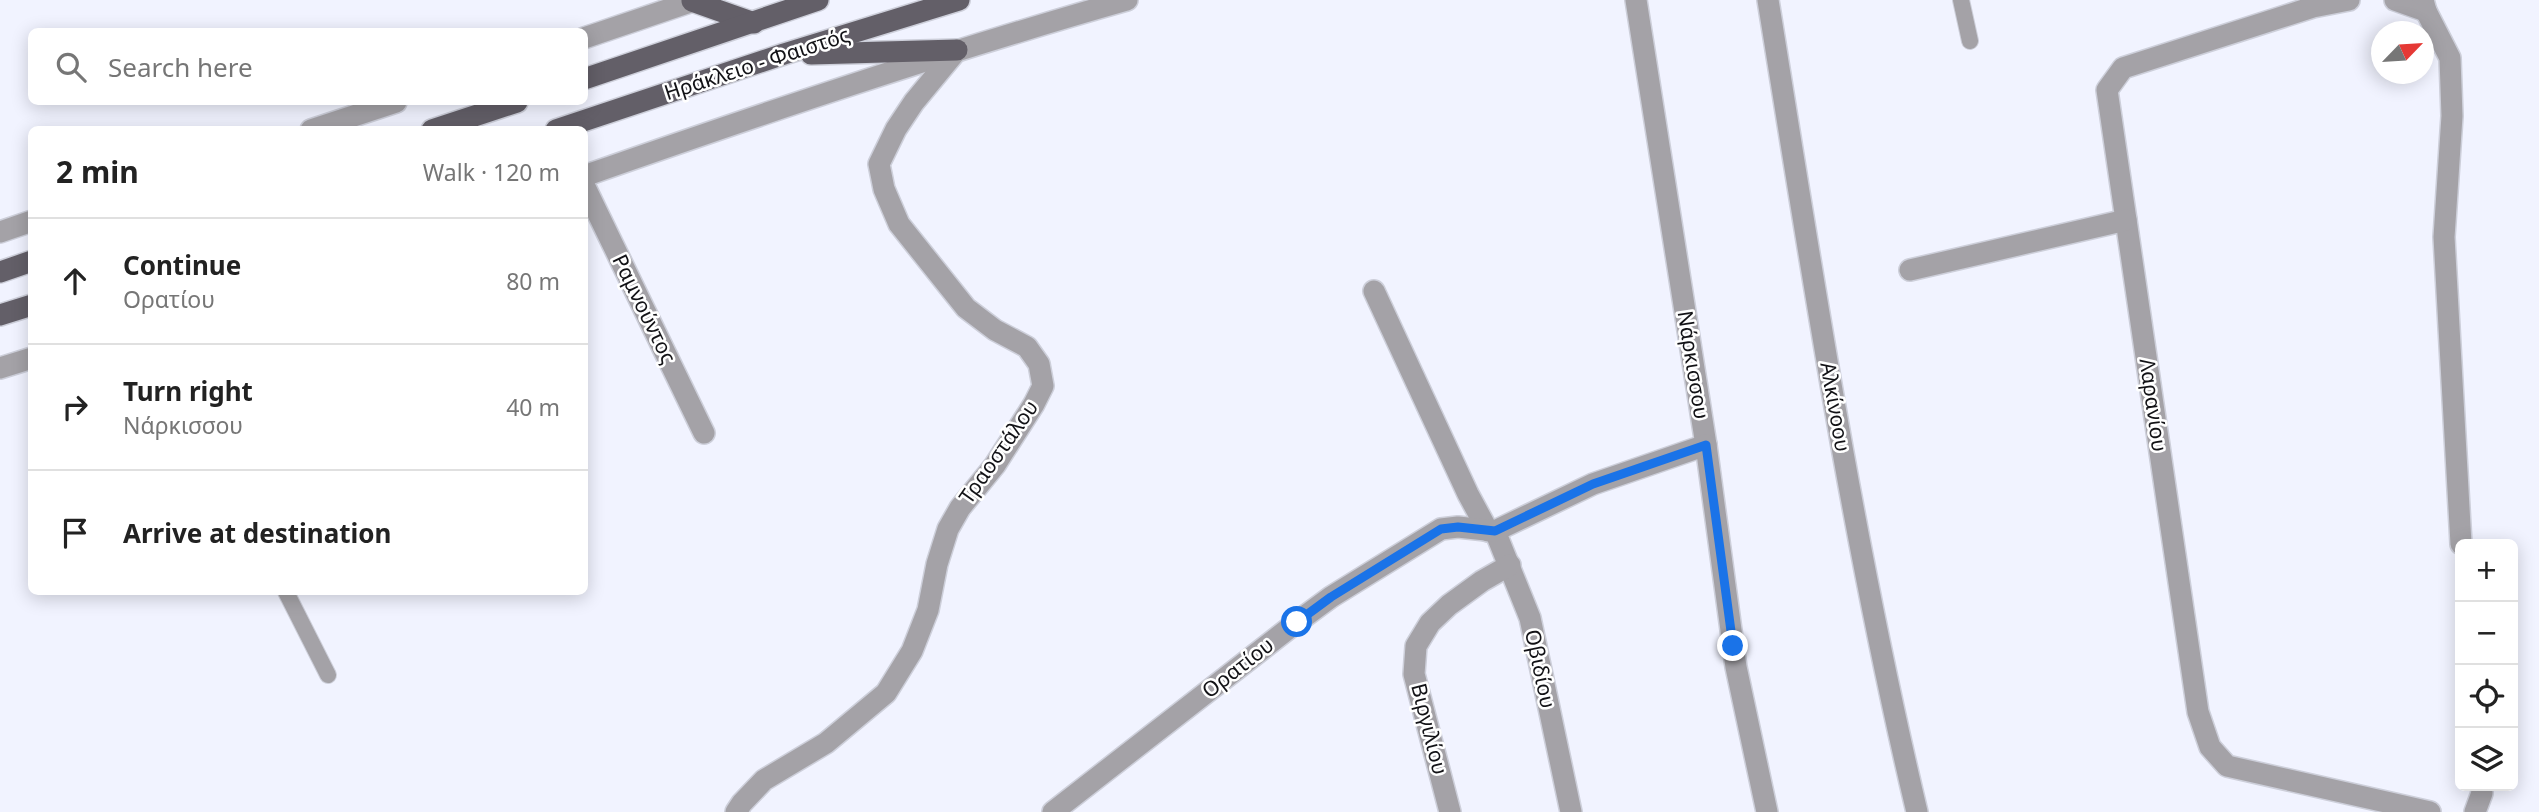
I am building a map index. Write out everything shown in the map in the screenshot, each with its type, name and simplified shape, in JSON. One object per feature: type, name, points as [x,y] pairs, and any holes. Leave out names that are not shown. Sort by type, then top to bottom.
[{"type":"main road","name":"Ηράκλειο - Φαιστός","points":[[588,78],[818,0]]},
{"type":"main road","name":"Ηράκλειο - Φαιστός","points":[[568,126],[784,54],[960,0]]},
{"type":"main road","points":[[694,1],[754,23]]},
{"type":"main road","points":[[784,54],[957,50]]},
{"type":"main road","points":[[444,126],[508,105]]},
{"type":"main road","points":[[0,272],[28,262]]},
{"type":"main road","points":[[0,315],[28,306]]},
{"type":"street","points":[[588,175],[811,96],[1127,0]]},
{"type":"street","name":"Νάρκισσου","points":[[1636,0],[1706,445],[1736,667],[1767,812]]},
{"type":"street","name":"Αλκίνοου","points":[[1769,0],[1813,281],[1862,560],[1917,812]]},
{"type":"street","name":"Λαρανίου","points":[[2349,0],[2313,7],[2123,68],[2107,90],[2198,712],[2210,747],[2227,766],[2430,812]]},
{"type":"street","points":[[2395,0],[2424,6],[2450,58],[2452,116],[2444,237],[2461,539]]},
{"type":"street","points":[[588,37],[694,1]]},
{"type":"street","name":"Τραοστάλου","points":[[736,812],[764,780],[825,743],[886,693],[912,651],[928,610],[937,564],[948,529],[960,508],[995,465],[1043,386],[1039,364],[1027,347],[995,330],[966,308],[899,224],[884,189],[879,164],[896,129],[957,50]]},
{"type":"street","points":[[323,126],[387,105]]},
{"type":"street","name":"Ραμνούντος","points":[[588,192],[704,433]]},
{"type":"street","points":[[1910,270],[2126,220]]},
{"type":"street","points":[[0,232],[28,222]]},
{"type":"street","name":"Οβιδίου","points":[[1374,291],[1468,494],[1510,565],[1530,618],[1571,812]]},
{"type":"street","points":[[0,368],[28,359]]},
{"type":"street","points":[[1491,531],[1593,484],[1706,445]]},
{"type":"street","name":"Ορατίου","points":[[1053,812],[1331,597],[1441,529],[1458,527],[1491,531]]},
{"type":"street","name":"Βιργιλίου","points":[[1450,812],[1415,674],[1416,646],[1430,623],[1449,605],[1510,565]]},
{"type":"street","points":[[2475,812],[2482,791]]},
{"type":"lane","points":[[1961,0],[1969,41]]},
{"type":"lane","points":[[288,595],[328,675]]},
{"type":"route","points":[[1297,622],[1331,597],[1441,529],[1458,527],[1495,531],[1593,484],[1706,445],[1733,646]]}]
